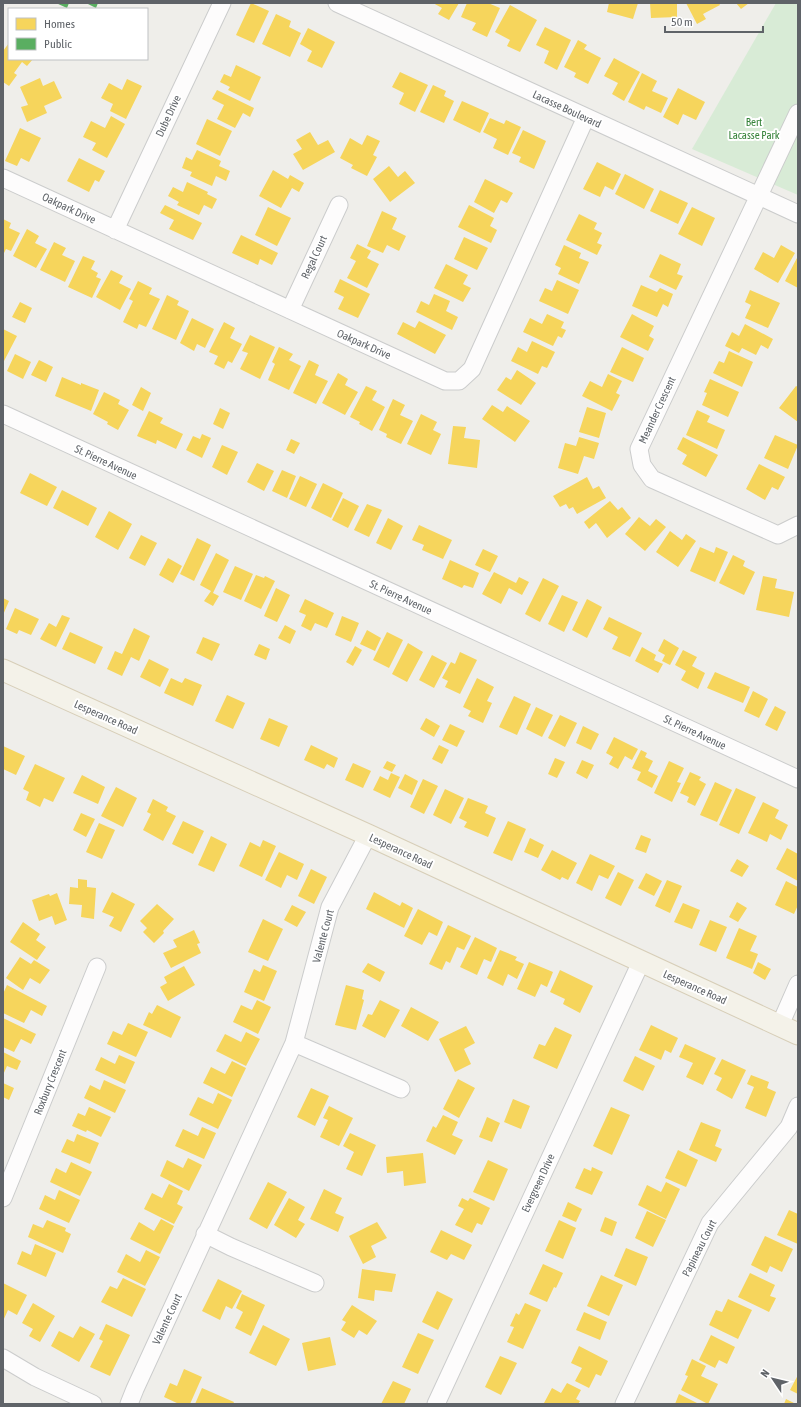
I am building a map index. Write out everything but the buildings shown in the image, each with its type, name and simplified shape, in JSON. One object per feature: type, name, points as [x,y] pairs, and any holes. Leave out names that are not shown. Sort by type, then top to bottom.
[{"type":"main road","name":"Lesperance Road","points":[[3,671],[368,835],[640,962],[789,1029]]},
{"type":"street","name":"Dube Drive","points":[[115,230],[222,3]]},
{"type":"street","name":"Lacasse Boulevard","points":[[337,3],[798,214]]},
{"type":"street","points":[[758,195],[798,112]]},
{"type":"street","name":"Oakpark Drive","points":[[3,178],[445,381],[459,381],[472,369],[586,117]]},
{"type":"street","name":"Meander Crescent","points":[[758,195],[639,449],[642,464],[652,479],[778,535],[798,525]]},
{"type":"street","name":"Regal Court","points":[[290,310],[339,205]]},
{"type":"street","name":"St. Pierre Avenue","points":[[3,414],[798,779]]},
{"type":"street","name":"Valente Court","points":[[129,1404],[205,1234],[294,1043],[330,907],[368,835]]},
{"type":"street","name":"Evergreen Drive","points":[[436,1404],[640,962]]},
{"type":"street","name":"Roxbury Crescent","points":[[3,1198],[97,967]]},
{"type":"street","points":[[789,1029],[798,984]]},
{"type":"street","points":[[294,1043],[401,1089]]},
{"type":"street","name":"Papineau Court","points":[[624,1404],[710,1223],[789,1127],[798,1106]]},
{"type":"street","points":[[205,1234],[231,1247],[315,1283]]},
{"type":"street","points":[[3,1358],[35,1377],[93,1404]]},
{"type":"green space","name":"Bert Lacasse Park","points":[[776,3],[798,3],[798,195],[692,149]]}]
